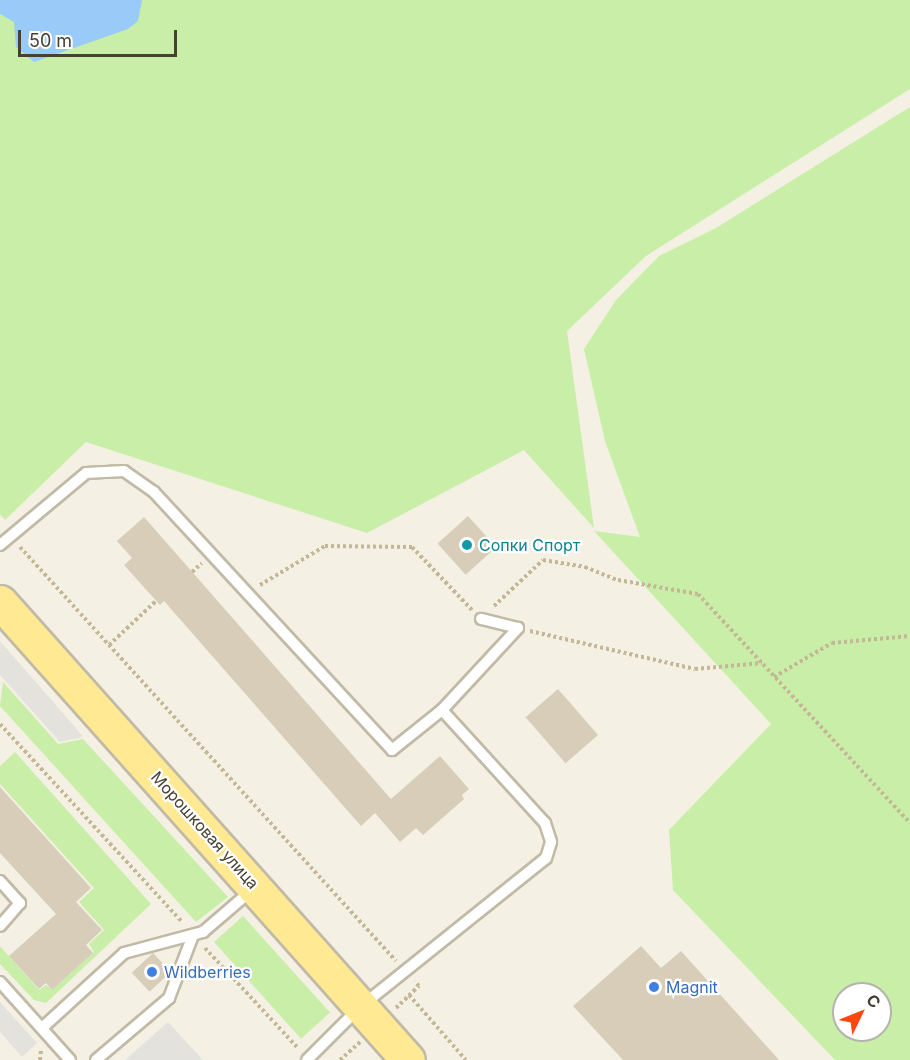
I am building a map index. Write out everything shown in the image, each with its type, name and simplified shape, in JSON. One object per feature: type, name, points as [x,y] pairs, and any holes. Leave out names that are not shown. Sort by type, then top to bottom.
[{"type":"main road","name":"Морошковая улица","points":[[0,602],[408,1060]]},
{"type":"lane","points":[[0,545],[86,473],[124,471],[154,492],[392,750],[442,710],[518,628],[481,619]]},
{"type":"lane","points":[[307,1059],[360,1006],[546,858],[551,842],[545,823],[442,710]]},
{"type":"lane","points":[[0,881],[20,903],[0,926]]},
{"type":"lane","points":[[42,1028],[124,954],[203,932],[255,887]]},
{"type":"lane","points":[[96,1060],[170,998],[193,935]]},
{"type":"lane","points":[[0,982],[70,1060]]},
{"type":"path","points":[[11,536],[419,986],[410,996],[466,1060]]},
{"type":"path","points":[[247,593],[325,546],[412,547],[481,619],[543,560],[585,567],[618,580],[698,594],[910,824]]},
{"type":"path","points":[[109,645],[156,601]]},
{"type":"path","points":[[518,628],[695,669],[762,663]]},
{"type":"path","points":[[774,677],[832,643],[910,636]]},
{"type":"path","points":[[0,724],[307,1059]]},
{"type":"green space","points":[[0,0],[910,0],[910,89],[646,256],[567,331],[594,528],[524,450],[367,533],[86,442],[5,520],[0,514]]},
{"type":"green space","points":[[910,107],[910,1060],[835,1060],[673,890],[669,830],[771,724],[594,531],[640,537],[605,441],[584,349],[616,300],[659,256],[716,228]]},
{"type":"green space","points":[[3,682],[58,744],[83,739],[228,897],[196,922],[0,706]]},
{"type":"green space","points":[[15,752],[151,904],[46,1003],[34,1000],[0,964],[0,946],[39,990],[46,985],[52,990],[94,952],[89,944],[104,930],[79,902],[94,888],[0,784],[0,766]]},
{"type":"green space","points":[[243,916],[330,1013],[301,1039],[214,942]]},
{"type":"shaded area","points":[[0,641],[83,737],[60,742],[0,675]]},
{"type":"shaded area","points":[[0,1002],[37,1043],[22,1057],[0,1032]]},
{"type":"shaded area","points":[[168,1022],[203,1060],[125,1060]]},
{"type":"water","points":[[0,0],[142,0],[138,21],[128,29],[34,62],[16,47],[14,22],[0,14]]},
{"type":"building","name":"Сопки Спорт","points":[[468,516],[496,547],[466,575],[438,543]]},
{"type":"building","points":[[144,517],[391,799],[440,756],[469,789],[462,795],[464,799],[423,835],[416,828],[400,842],[375,813],[361,826],[164,601],[160,605],[124,565],[132,558],[117,541]]},
{"type":"building","points":[[558,689],[598,735],[566,763],[526,717]]},
{"type":"building","points":[[0,787],[91,888],[76,902],[102,930],[86,945],[93,953],[52,990],[46,983],[39,989],[9,956],[56,914],[0,853]]},
{"type":"building","name":"Magnit","points":[[641,946],[661,968],[681,951],[779,1060],[623,1060],[573,1006]]},
{"type":"building","name":"Wildberriеs","points":[[153,953],[171,972],[150,992],[132,973]]},
{"type":"place","name":"Сопки Спорт","points":[[467,545]]},
{"type":"place","name":"Wildberriеs","points":[[152,972]]},
{"type":"place","name":"Magnit","points":[[654,987]]}]
